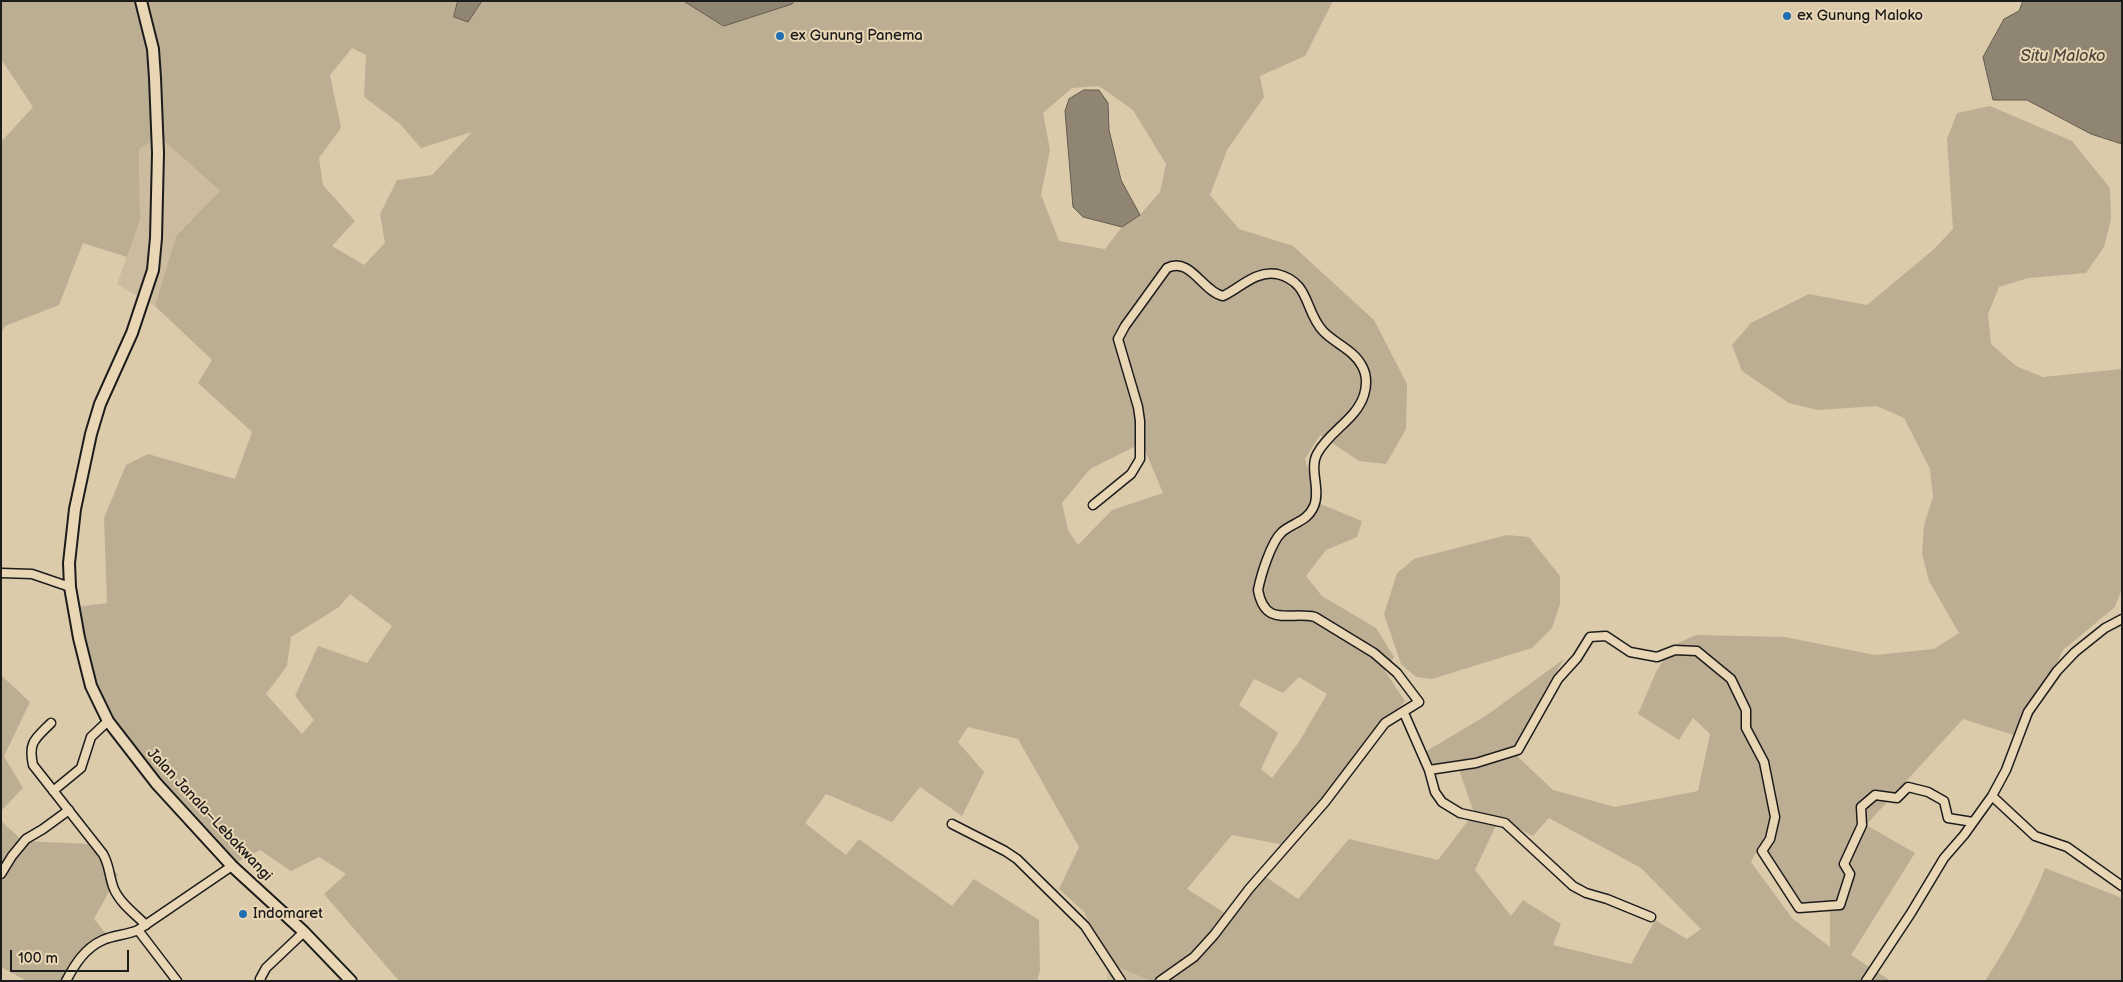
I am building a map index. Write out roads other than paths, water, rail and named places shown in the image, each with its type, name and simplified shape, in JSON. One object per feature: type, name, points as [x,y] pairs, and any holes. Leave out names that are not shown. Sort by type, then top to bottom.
[{"type":"main road","name":"Jalan Janala–Lebakwangi","points":[[141,1],[153,49],[156,78],[158,153],[156,238],[153,270],[132,333],[100,404],[91,434],[71,534],[69,563],[70,587],[79,638],[91,686],[108,721],[156,784],[232,866],[304,932],[351,981]]},
{"type":"street","points":[[1093,506],[1131,474],[1140,459],[1138,407],[1118,339],[1125,326],[1167,268],[1182,266],[1214,292],[1223,296],[1247,280],[1263,274],[1275,274],[1290,278],[1303,291],[1321,329],[1334,342],[1355,356],[1362,366],[1366,386],[1363,398],[1355,413],[1326,441],[1317,454],[1314,505],[1308,517],[1284,530],[1275,540],[1259,584],[1259,598],[1268,612],[1275,616],[1308,615],[1316,617],[1374,653],[1397,673],[1419,702],[1385,723],[1325,802],[1249,889],[1214,935],[1194,957],[1160,981]]},
{"type":"street","points":[[1,573],[32,574],[70,587]]},
{"type":"street","points":[[1866,981],[1911,913],[1944,858],[1992,796],[2006,770],[2028,712],[2058,671],[2075,652],[2104,628],[2122,619]]},
{"type":"street","points":[[1429,770],[1476,763],[1518,750],[1558,679],[1577,658],[1590,637],[1606,636],[1630,652],[1657,657],[1675,650],[1697,651],[1731,679],[1746,710],[1746,728],[1764,762],[1775,817],[1770,839],[1762,851],[1799,908],[1840,905],[1850,874],[1844,864],[1862,825],[1861,806],[1874,796],[1897,798],[1908,787],[1928,792],[1944,801],[1948,818],[1972,822]]},
{"type":"street","points":[[1404,713],[1429,770],[1435,792],[1448,806],[1460,813],[1505,823],[1573,886],[1586,893],[1607,898],[1651,917]]},
{"type":"street","points":[[53,791],[81,768],[91,737],[108,721]]},
{"type":"street","points":[[50,724],[32,742],[30,754],[33,765],[103,854],[110,866],[113,886],[117,895],[146,925]]},
{"type":"street","points":[[1992,796],[2035,836],[2067,847],[2122,886]]},
{"type":"street","points":[[1,874],[12,856],[26,840],[69,810]]},
{"type":"street","points":[[952,824],[1017,858],[1085,926],[1120,981]]},
{"type":"street","points":[[66,981],[75,963],[90,948],[104,939],[138,930],[232,866]]},
{"type":"street","points":[[138,930],[177,981]]},
{"type":"street","points":[[261,981],[260,979],[266,968],[304,932]]},
{"type":"water","points":[[458,1],[482,1],[468,22],[454,17]]},
{"type":"water","points":[[684,1],[794,1],[792,4],[724,26]]},
{"type":"water","name":"Situ Maloko","points":[[2023,1],[2122,1],[2122,144],[2091,134],[2027,100],[1993,100],[1983,57],[2004,19],[2019,11]]},
{"type":"water","points":[[1084,90],[1099,90],[1108,103],[1109,130],[1121,180],[1140,215],[1122,227],[1083,217],[1073,207],[1065,111],[1069,99]]},
{"type":"place","name":"ex Gunung Maloko","points":[[1787,16]]},
{"type":"place","name":"ex Gunung Panema","points":[[780,36]]},
{"type":"place","name":"Indomaret","points":[[243,914]]}]
